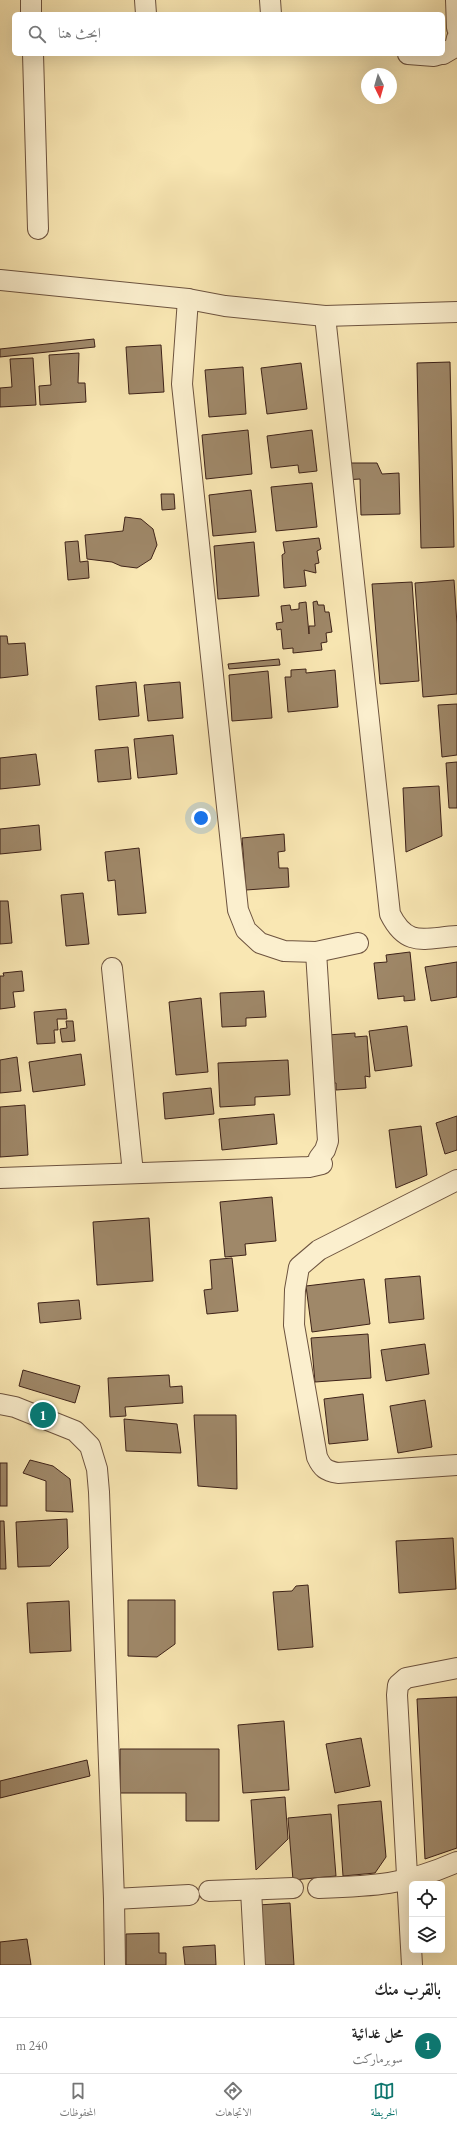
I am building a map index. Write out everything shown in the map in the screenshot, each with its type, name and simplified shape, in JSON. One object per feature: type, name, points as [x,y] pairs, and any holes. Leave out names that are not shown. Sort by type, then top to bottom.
[{"type":"street","points":[[31,0],[31,12]]},
{"type":"street","points":[[145,0],[146,12]]},
{"type":"street","points":[[270,0],[271,12]]},
{"type":"street","points":[[456,0],[457,28]]},
{"type":"street","points":[[445,52],[454,47],[457,38]]},
{"type":"street","points":[[33,56],[38,229]]},
{"type":"street","points":[[0,280],[188,299],[225,306],[325,316],[457,312]]},
{"type":"street","points":[[188,299],[182,384],[238,910],[246,930],[260,943],[284,951],[316,952],[358,943]]},
{"type":"street","points":[[325,316],[390,914],[402,933],[411,938],[457,936]]},
{"type":"street","points":[[0,1178],[309,1167],[322,1164],[319,1158],[325,1150],[328,1141],[316,952]]},
{"type":"street","points":[[112,968],[133,1174]]},
{"type":"street","points":[[457,1180],[319,1250],[299,1267],[295,1290],[294,1325],[317,1457],[321,1466],[327,1471],[338,1473],[457,1465]]},
{"type":"street","points":[[0,1404],[15,1407],[75,1431],[90,1446],[97,1469],[100,1492],[115,1965]]},
{"type":"street","points":[[412,1965],[397,1695],[398,1685],[406,1678],[457,1668]]},
{"type":"street","points":[[318,1888],[380,1885],[407,1881],[457,1862]]},
{"type":"street","points":[[209,1891],[293,1888]]},
{"type":"street","points":[[251,1890],[255,1965]]},
{"type":"street","points":[[114,1899],[189,1895]]},
{"type":"building","points":[[94,339],[95,347],[0,357],[0,349]]},
{"type":"building","points":[[161,345],[164,392],[129,394],[126,347]]},
{"type":"building","points":[[79,353],[78,383],[85,383],[86,402],[40,405],[39,386],[51,385],[49,355]]},
{"type":"building","points":[[33,358],[36,405],[0,407],[0,388],[12,387],[10,359]]},
{"type":"building","points":[[450,362],[454,547],[421,548],[417,363]]},
{"type":"building","points":[[301,363],[307,409],[267,414],[261,368]]},
{"type":"building","points":[[243,367],[246,414],[209,417],[205,370]]},
{"type":"building","points":[[248,430],[252,474],[206,479],[202,435]]},
{"type":"building","points":[[312,430],[317,471],[299,473],[298,465],[271,468],[267,436]]},
{"type":"building","points":[[344,463],[377,463],[382,474],[399,473],[400,514],[361,515],[360,479],[344,480]]},
{"type":"building","points":[[312,483],[317,527],[276,531],[271,487]]},
{"type":"building","points":[[251,490],[256,532],[213,536],[209,495]]},
{"type":"building","points":[[161,494],[174,494],[175,509],[162,510]]},
{"type":"building","points":[[125,517],[141,519],[153,529],[157,545],[151,559],[137,568],[121,566],[112,562],[87,559],[85,535],[123,531]]},
{"type":"building","points":[[319,538],[321,549],[317,551],[319,563],[315,564],[316,573],[304,570],[306,586],[284,588],[282,555],[285,553],[283,542]]},
{"type":"building","points":[[78,541],[80,562],[88,561],[89,578],[68,580],[65,542]]},
{"type":"building","points":[[254,542],[259,596],[218,599],[214,546]]},
{"type":"building","points":[[454,580],[457,624],[457,694],[423,697],[415,583]]},
{"type":"building","points":[[412,582],[419,681],[380,684],[372,584]]},
{"type":"building","points":[[317,601],[318,605],[324,605],[325,612],[329,612],[332,632],[326,633],[327,642],[321,643],[322,650],[293,653],[293,648],[283,649],[281,629],[277,630],[276,623],[283,622],[281,606],[290,605],[291,610],[299,609],[299,603],[306,602],[309,634],[309,626],[315,626],[313,602]]},
{"type":"building","points":[[0,636],[7,636],[8,644],[25,643],[28,675],[0,678]]},
{"type":"building","points":[[279,659],[280,665],[229,669],[228,664]]},
{"type":"building","points":[[306,669],[306,673],[335,670],[338,707],[288,712],[285,677],[291,677],[291,670]]},
{"type":"building","points":[[268,671],[272,718],[232,721],[229,675]]},
{"type":"building","points":[[136,682],[139,716],[99,720],[96,686]]},
{"type":"building","points":[[180,682],[183,718],[148,721],[144,685]]},
{"type":"building","points":[[457,704],[457,755],[442,757],[438,705]]},
{"type":"building","points":[[173,735],[177,774],[138,778],[134,739]]},
{"type":"building","points":[[128,747],[131,779],[98,782],[95,750]]},
{"type":"building","points":[[36,754],[40,785],[0,789],[0,758]]},
{"type":"building","points":[[457,762],[457,808],[449,808],[446,763]]},
{"type":"building","points":[[439,786],[442,836],[406,852],[403,788]]},
{"type":"building","points":[[39,825],[41,850],[0,854],[0,829]]},
{"type":"building","points":[[284,834],[285,851],[278,852],[279,868],[288,868],[289,887],[246,890],[242,838]]},
{"type":"building","points":[[139,848],[146,913],[118,915],[115,880],[108,881],[105,852]]},
{"type":"building","points":[[83,893],[89,944],[66,946],[61,895]]},
{"type":"building","points":[[0,901],[8,901],[12,943],[0,944]]},
{"type":"building","points":[[410,952],[415,1000],[404,1001],[404,996],[378,999],[374,963],[387,962],[386,955]]},
{"type":"building","points":[[457,962],[457,997],[431,1001],[425,967]]},
{"type":"building","points":[[22,971],[24,991],[13,992],[15,1007],[0,1009],[0,976],[4,976],[3,973]]},
{"type":"building","points":[[264,991],[266,1017],[246,1018],[246,1026],[222,1027],[220,993]]},
{"type":"building","points":[[201,998],[208,1072],[176,1075],[169,1002]]},
{"type":"building","points":[[66,1009],[67,1019],[57,1019],[58,1030],[54,1030],[55,1043],[37,1044],[34,1012]]},
{"type":"building","points":[[66,1021],[73,1021],[75,1041],[62,1042],[60,1029],[67,1028]]},
{"type":"building","points":[[407,1026],[412,1066],[375,1071],[369,1031]]},
{"type":"building","points":[[355,1033],[355,1037],[367,1036],[370,1077],[365,1076],[366,1088],[336,1090],[336,1083],[332,1083],[328,1035]]},
{"type":"building","points":[[81,1054],[85,1085],[33,1092],[29,1062]]},
{"type":"building","points":[[17,1057],[21,1091],[0,1093],[0,1060]]},
{"type":"building","points":[[288,1060],[290,1095],[255,1097],[255,1105],[220,1107],[218,1063]]},
{"type":"building","points":[[211,1088],[214,1114],[165,1119],[163,1093]]},
{"type":"building","points":[[25,1105],[28,1155],[0,1157],[0,1107]]},
{"type":"building","points":[[274,1114],[277,1144],[222,1150],[219,1119]]},
{"type":"building","points":[[457,1116],[457,1150],[445,1154],[436,1123]]},
{"type":"building","points":[[421,1126],[427,1175],[396,1188],[389,1130]]},
{"type":"building","points":[[272,1197],[276,1241],[245,1244],[246,1255],[225,1257],[220,1202]]},
{"type":"building","points":[[149,1218],[153,1281],[97,1285],[93,1222]]},
{"type":"building","points":[[232,1258],[238,1311],[207,1314],[204,1290],[212,1289],[210,1260]]},
{"type":"building","points":[[420,1276],[424,1319],[389,1323],[385,1279]]},
{"type":"building","points":[[364,1279],[370,1324],[312,1332],[306,1286]]},
{"type":"building","points":[[79,1300],[81,1319],[40,1323],[38,1303]]},
{"type":"building","points":[[368,1334],[371,1378],[315,1382],[311,1338]]},
{"type":"building","points":[[425,1344],[429,1374],[386,1381],[381,1350]]},
{"type":"building","points":[[23,1370],[80,1386],[75,1403],[19,1386]]},
{"type":"building","points":[[169,1375],[170,1387],[182,1386],[183,1403],[125,1407],[126,1416],[110,1417],[108,1378]]},
{"type":"building","points":[[363,1394],[368,1440],[329,1444],[324,1399]]},
{"type":"building","points":[[425,1400],[432,1447],[398,1453],[390,1406]]},
{"type":"building","points":[[194,1415],[236,1415],[237,1489],[198,1486]]},
{"type":"building","points":[[124,1419],[177,1424],[181,1453],[126,1451]]},
{"type":"building","points":[[30,1460],[53,1466],[70,1479],[73,1512],[46,1511],[46,1481],[23,1473]]},
{"type":"building","points":[[0,1463],[7,1463],[7,1506],[0,1506]]},
{"type":"building","points":[[67,1519],[68,1548],[50,1566],[18,1567],[16,1522]]},
{"type":"building","points":[[0,1521],[4,1521],[6,1569],[0,1569]]},
{"type":"building","points":[[453,1538],[456,1589],[399,1593],[396,1541]]},
{"type":"building","points":[[308,1585],[313,1647],[278,1650],[273,1592],[292,1591],[296,1586]]},
{"type":"building","points":[[128,1600],[175,1600],[175,1644],[157,1657],[128,1656]]},
{"type":"building","points":[[69,1601],[71,1651],[30,1653],[27,1603]]},
{"type":"building","points":[[457,1697],[457,1848],[425,1859],[417,1699]]},
{"type":"building","points":[[284,1721],[289,1790],[243,1793],[238,1725]]},
{"type":"building","points":[[361,1738],[370,1786],[335,1793],[326,1744]]},
{"type":"building","points":[[120,1749],[219,1749],[219,1821],[186,1821],[186,1793],[120,1793]]},
{"type":"building","points":[[87,1760],[90,1776],[0,1798],[0,1781]]},
{"type":"building","points":[[285,1797],[288,1839],[256,1870],[251,1800]]},
{"type":"building","points":[[381,1801],[386,1857],[375,1873],[343,1876],[338,1805]]},
{"type":"building","points":[[331,1814],[336,1876],[293,1880],[288,1818]]},
{"type":"building","points":[[290,1903],[294,1965],[262,1965],[258,1905]]},
{"type":"building","points":[[159,1933],[159,1953],[166,1953],[166,1965],[126,1965],[126,1934]]},
{"type":"building","points":[[27,1939],[31,1965],[0,1965],[0,1942]]},
{"type":"building","points":[[215,1945],[216,1965],[185,1965],[183,1947]]},
{"type":"place","name":"محل غدائية","points":[[43,1415]]}]
